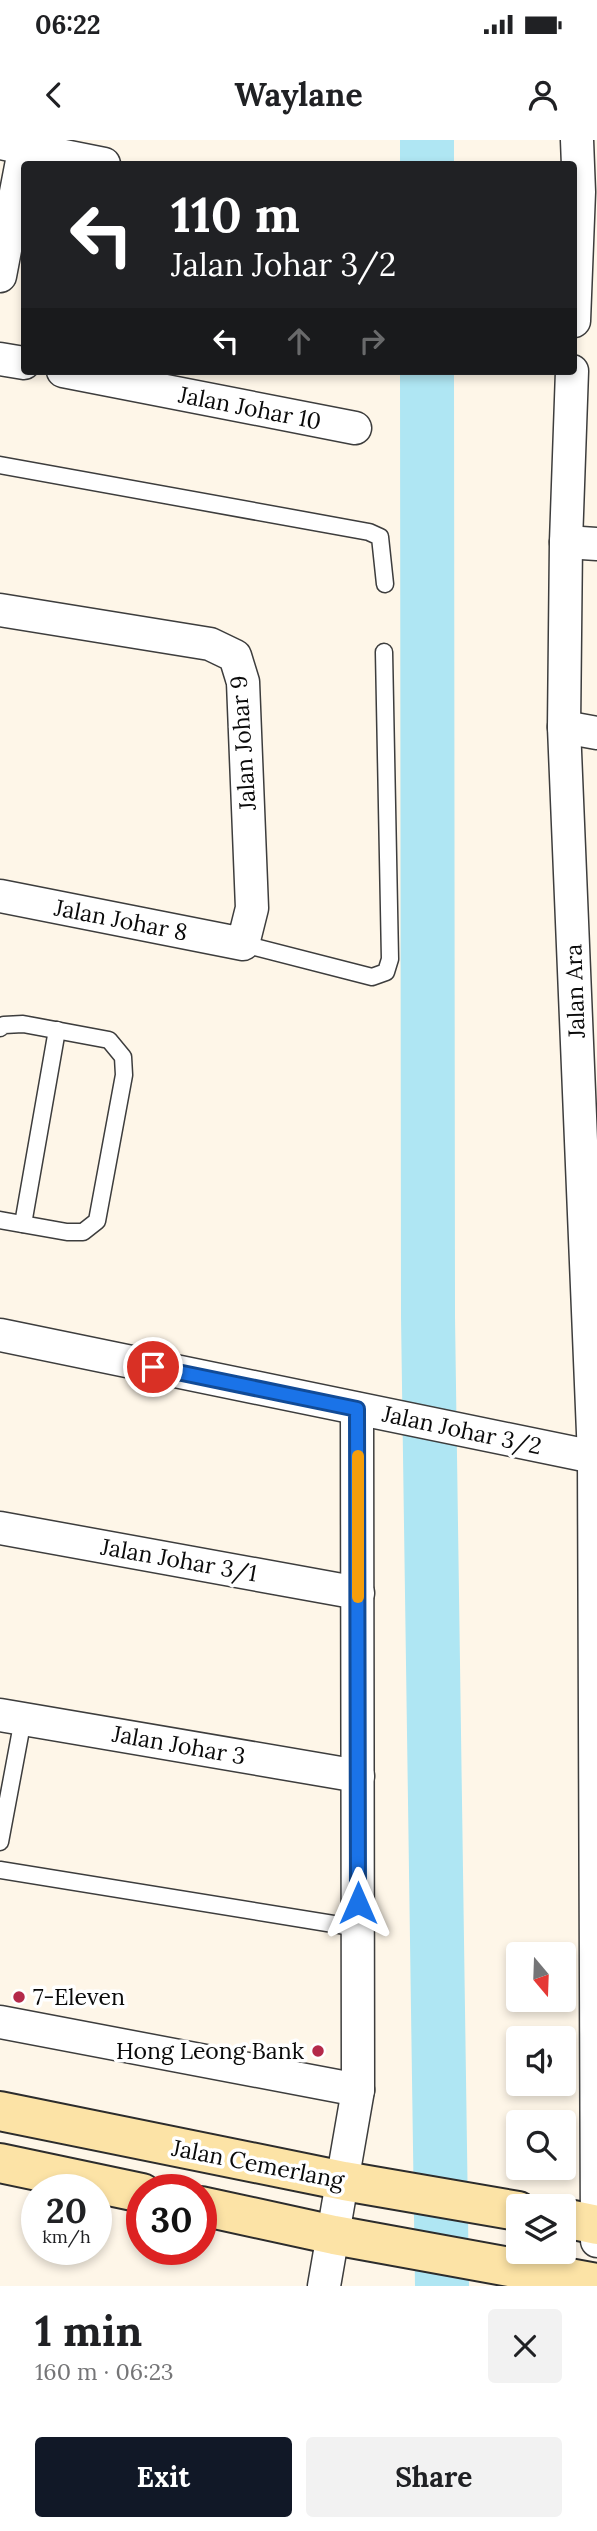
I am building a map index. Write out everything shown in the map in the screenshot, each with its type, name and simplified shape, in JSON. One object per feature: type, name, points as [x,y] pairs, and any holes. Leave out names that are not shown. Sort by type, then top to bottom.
[{"type":"main road","name":"Jalan Cemerlang","points":[[0,2111],[358,2184],[506,2209]]},
{"type":"main road","points":[[0,2163],[126,2190]]},
{"type":"main road","points":[[217,2209],[350,2238],[580,2280]]},
{"type":"street","points":[[577,140],[588,194],[577,294]]},
{"type":"street","points":[[0,276],[17,144],[91,161]]},
{"type":"street","points":[[0,359],[21,362]]},
{"type":"street","name":"Jalan Johar 10","points":[[83,375],[355,428]]},
{"type":"street","name":"Jalan Ara","points":[[572,375],[582,543],[564,727],[594,1457],[585,2226]]},
{"type":"street","name":"Jalan Johar 9","points":[[0,610],[210,644],[235,656],[243,682],[252,908],[243,944]]},
{"type":"street","points":[[564,727],[597,733]]},
{"type":"street","name":"Jalan Johar 8","points":[[0,896],[243,944]]},
{"type":"street","name":"Jalan Johar 3/2","points":[[0,1335],[594,1457]]},
{"type":"street","points":[[324,2286],[350,2238],[358,2184],[357,1409]]},
{"type":"street","name":"Jalan Johar 3/1","points":[[0,1528],[358,1593]]},
{"type":"street","name":"Jalan Johar 3","points":[[11,1717],[358,1776]]},
{"type":"street","points":[[0,2022],[359,2090]]},
{"type":"lane","points":[[0,466],[369,532],[380,537],[385,584]]},
{"type":"lane","points":[[243,944],[372,977],[386,972],[390,959],[384,652]]},
{"type":"lane","points":[[0,1028],[4,1024],[23,1024],[110,1040],[123,1057],[124,1075],[97,1222],[83,1231],[0,1220]]},
{"type":"lane","points":[[23,1224],[57,1030]]},
{"type":"lane","points":[[0,1842],[11,1717]]},
{"type":"lane","points":[[0,1870],[358,1928]]},
{"type":"waterway","points":[[427,140],[427,161]]},
{"type":"waterway","points":[[427,375],[428,1317],[442,2286]]},
{"type":"slow traffic","points":[[358,1456],[358,1597]]},
{"type":"place","name":"7-Eleven","points":[[19,1997]]},
{"type":"place","name":"Hong Leong Bank","points":[[318,2051]]},
{"type":"route","points":[[153,1367],[357,1409],[358,1903]]}]
